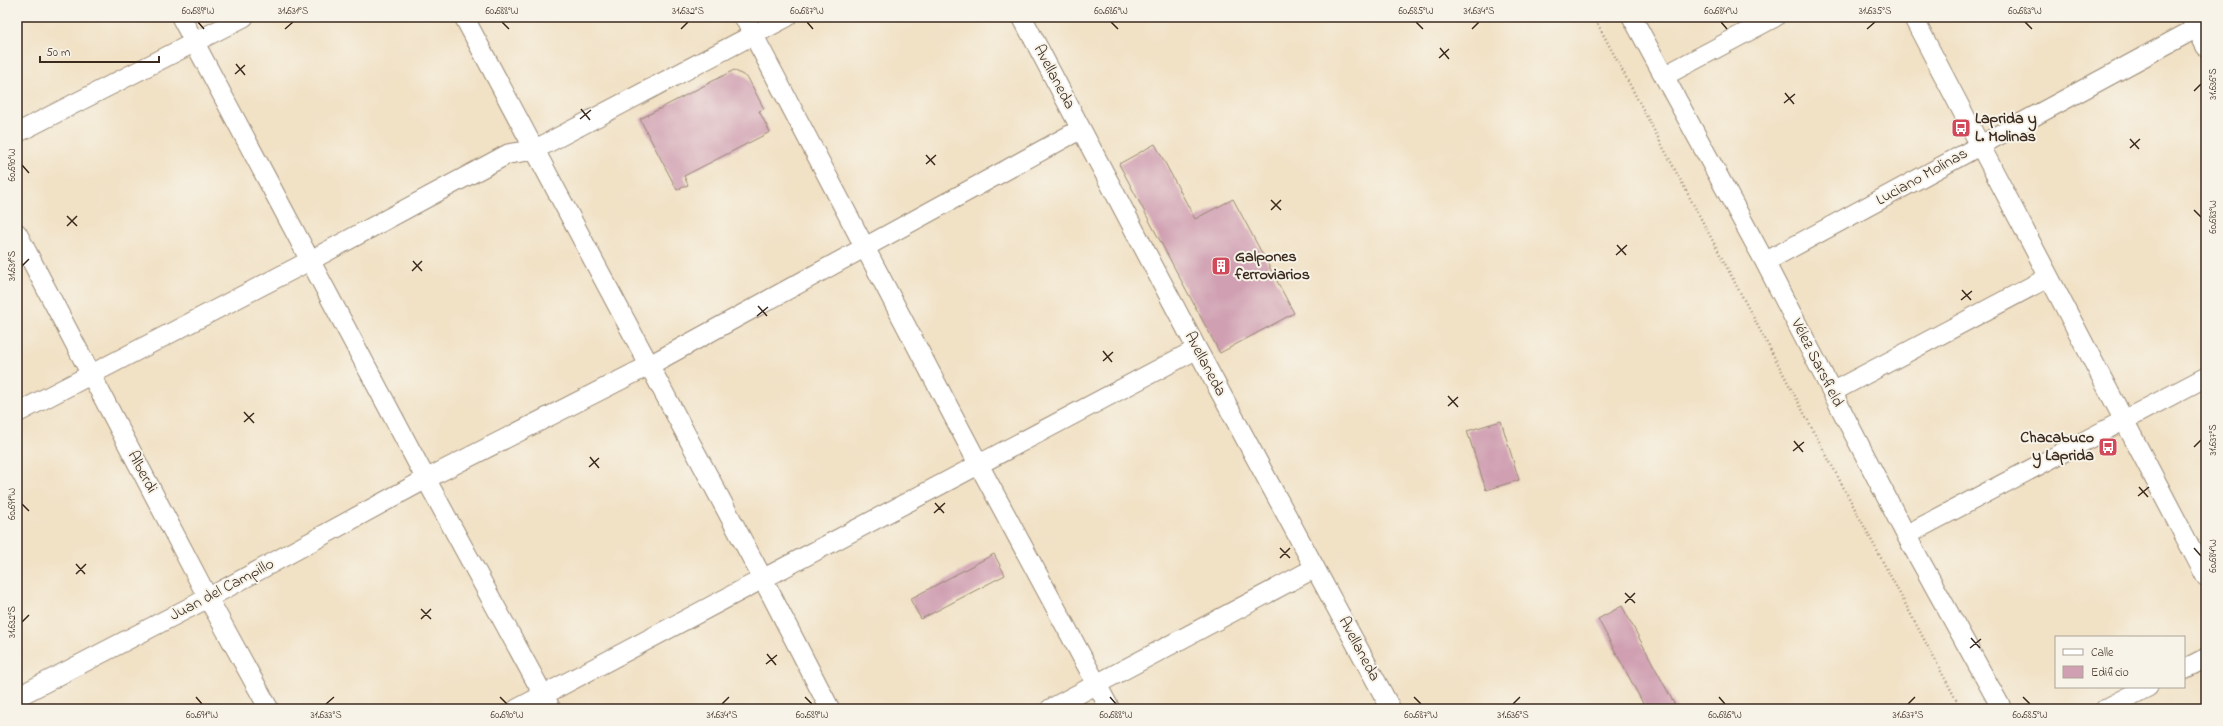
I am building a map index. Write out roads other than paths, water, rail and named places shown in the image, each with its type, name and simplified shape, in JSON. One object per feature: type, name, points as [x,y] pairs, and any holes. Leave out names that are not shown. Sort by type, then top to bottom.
[{"type":"street","points":[[181,17],[426,479],[547,702]]},
{"type":"street","points":[[17,133],[244,17]]},
{"type":"street","points":[[464,17],[648,366],[763,579],[830,709]]},
{"type":"street","points":[[744,17],[979,465],[1110,709]]},
{"type":"street","points":[[17,413],[311,260],[508,154],[534,150],[788,17]]},
{"type":"street","name":"Avellaneda","points":[[1022,17],[1197,349],[1391,709]]},
{"type":"street","name":"Vélez Sarsfield","points":[[1632,17],[1765,262],[1906,535],[2002,709]]},
{"type":"street","points":[[1664,76],[1775,17]]},
{"type":"street","points":[[1913,17],[2206,577]]},
{"type":"street","points":[[2198,23],[2206,47]]},
{"type":"street","name":"Luciano Molinas","points":[[1765,262],[1980,145],[2198,23]]},
{"type":"street","name":"Juan del Campillo","points":[[17,697],[208,598],[426,479],[648,366],[864,246],[1081,129]]},
{"type":"street","name":"Alberdi","points":[[17,234],[208,598],[269,709]]},
{"type":"street","points":[[1832,392],[2049,277]]},
{"type":"street","points":[[517,709],[547,702],[763,579],[1197,349]]},
{"type":"street","points":[[1906,535],[2206,378]]},
{"type":"street","points":[[1050,709],[1315,568]]},
{"type":"street","points":[[2185,668],[2206,658]]},
{"type":"street","points":[[2105,709],[2146,688]]},
{"type":"place","name":"Laprida y L. Molinas","points":[[1961,128]]},
{"type":"place","name":"Galpones ferroviarios","points":[[1221,266]]},
{"type":"place","name":"Chacabuco y Laprida","points":[[2108,447]]}]
